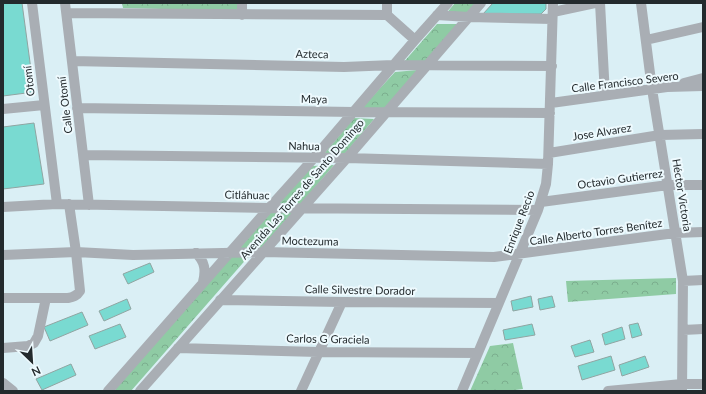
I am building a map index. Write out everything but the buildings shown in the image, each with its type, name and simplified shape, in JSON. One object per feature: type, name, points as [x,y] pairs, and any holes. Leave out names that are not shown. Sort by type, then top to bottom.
[{"type":"street","name":"Otomí","points":[[32,3],[57,204]]},
{"type":"street","points":[[114,3],[115,14]]},
{"type":"street","points":[[242,3],[242,15]]},
{"type":"street","points":[[387,3],[387,15]]},
{"type":"street","name":"Avenida Las Torres de Santo Domingo","points":[[108,391],[314,158],[414,40],[448,3]]},
{"type":"street","name":"Avenida Las Torres de Santo Domingo","points":[[140,391],[347,158],[481,3]]},
{"type":"street","points":[[437,15],[469,17],[553,11],[595,3]]},
{"type":"street","points":[[600,3],[605,95]]},
{"type":"street","name":"Héctor Victoria","points":[[640,3],[652,89],[683,281],[682,388]]},
{"type":"street","points":[[66,8],[115,14],[387,15],[414,40]]},
{"type":"street","name":"Calle Otomí","points":[[66,8],[89,205]]},
{"type":"street","name":"Enrique Recio","points":[[462,391],[540,206],[546,184],[549,153],[553,11]]},
{"type":"street","points":[[646,40],[703,27]]},
{"type":"street","name":"Azteca","points":[[72,61],[344,67],[552,66]]},
{"type":"street","points":[[667,87],[703,78]]},
{"type":"street","name":"Calle Francisco Severo","points":[[550,108],[605,95],[667,87],[703,86]]},
{"type":"street","points":[[3,109],[44,105]]},
{"type":"street","name":"Maya","points":[[77,108],[354,112],[550,108]]},
{"type":"street","name":"Jose Alvarez","points":[[549,153],[660,135],[703,134]]},
{"type":"street","name":"Nahua","points":[[84,155],[347,158],[548,164]]},
{"type":"street","name":"Octavio Gutierrez","points":[[540,206],[668,185],[703,185]]},
{"type":"street","name":"Citláhuac","points":[[3,207],[57,204],[269,208],[540,206]]},
{"type":"street","points":[[3,298],[72,297],[78,294],[80,291],[69,204]]},
{"type":"street","name":"Calle Alberto Torres Benítez","points":[[520,254],[676,233],[703,232]]},
{"type":"street","name":"Moctezuma","points":[[3,255],[76,252],[133,255],[263,252],[479,257],[520,254]]},
{"type":"street","points":[[196,253],[202,259],[205,266],[203,283]]},
{"type":"street","points":[[683,281],[703,280]]},
{"type":"street","points":[[3,348],[28,346],[34,344],[38,336],[46,298]]},
{"type":"street","name":"Calle Silvestre Dorador","points":[[220,300],[499,303]]},
{"type":"street","points":[[301,391],[342,302]]},
{"type":"street","points":[[683,330],[703,329]]},
{"type":"street","name":"Carlos G Graciela","points":[[178,348],[318,352],[478,353]]},
{"type":"street","points":[[3,383],[13,391]]},
{"type":"street","points":[[608,391],[682,388],[703,384]]},
{"type":"green space","points":[[122,3],[238,3],[238,8],[236,11],[123,8]]},
{"type":"green space","points":[[455,3],[478,3],[467,16],[445,15]]},
{"type":"green space","points":[[437,24],[459,24],[424,63],[403,63]]},
{"type":"green space","points":[[418,70],[382,111],[359,111],[395,72]]},
{"type":"green space","points":[[354,118],[374,119],[344,155],[323,155]]},
{"type":"green space","points":[[334,165],[301,204],[279,203],[312,166]]},
{"type":"green space","points":[[271,212],[294,212],[261,249],[238,250]]},
{"type":"green space","points":[[230,256],[249,256],[131,391],[116,390],[115,389]]},
{"type":"green space","points":[[676,278],[676,294],[568,302],[566,281]]},
{"type":"green space","points":[[513,343],[523,389],[507,391],[470,391],[490,346]]}]
